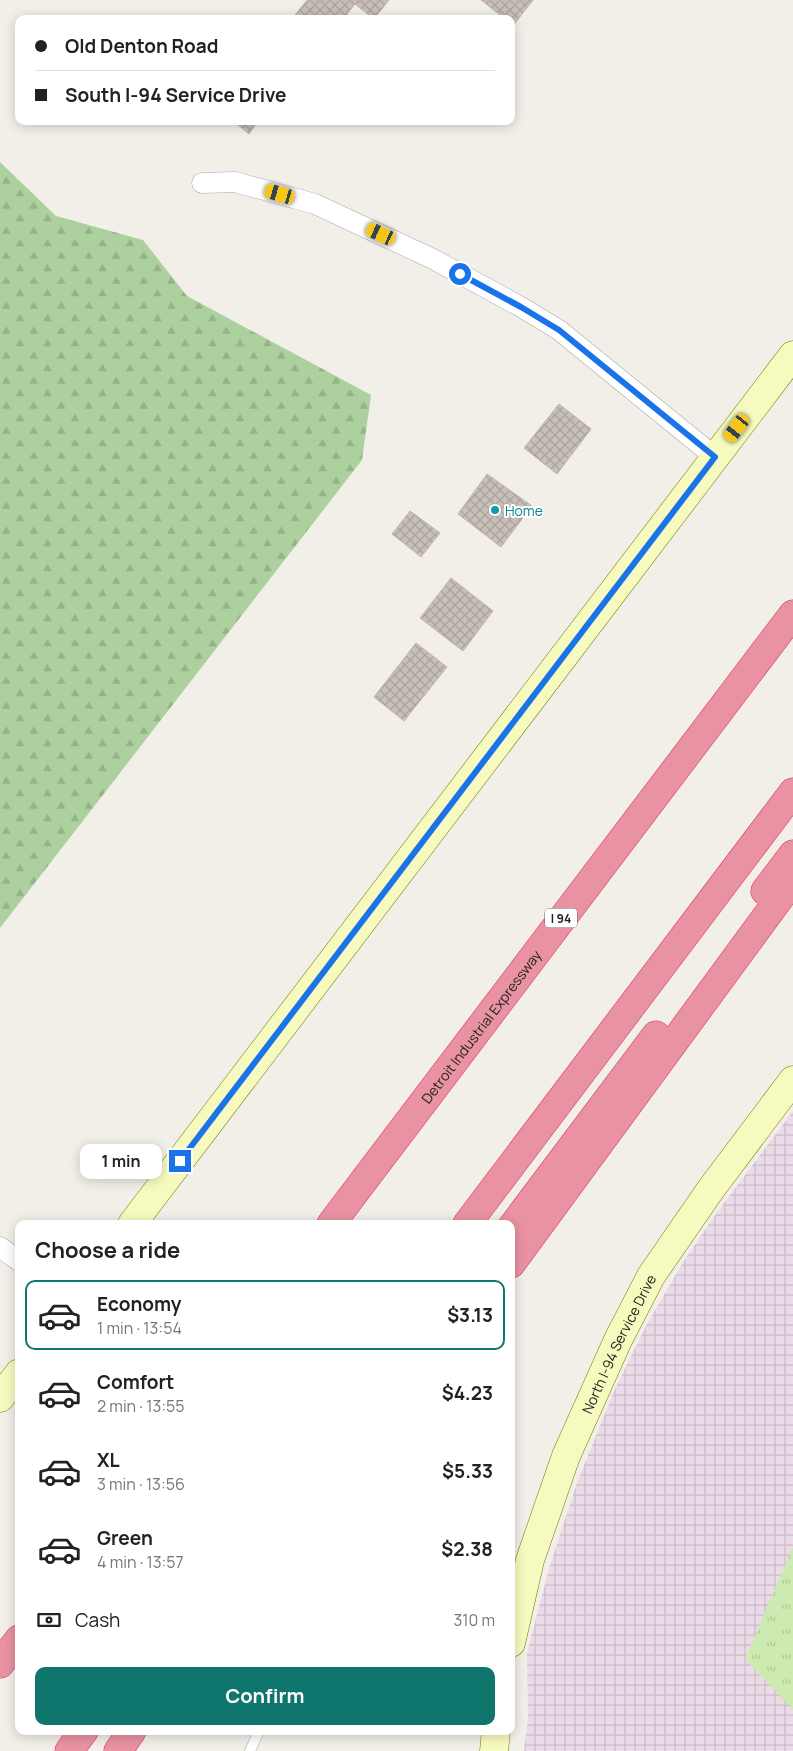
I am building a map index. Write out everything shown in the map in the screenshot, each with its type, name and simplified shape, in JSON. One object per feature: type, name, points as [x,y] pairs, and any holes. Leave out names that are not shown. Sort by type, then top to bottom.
[{"type":"highway","name":"Detroit Industrial Expressway","points":[[334,1220],[793,614]]},
{"type":"highway","points":[[470,1220],[793,792]]},
{"type":"highway","points":[[515,1223],[793,854]]},
{"type":"highway","points":[[515,1259],[793,880]]},
{"type":"highway","points":[[0,1664],[15,1644]]},
{"type":"highway","points":[[69,1751],[81,1735]]},
{"type":"highway","points":[[118,1751],[129,1735]]},
{"type":"street","points":[[202,183],[235,182],[315,204],[433,259],[559,330],[715,457]]},
{"type":"street","points":[[135,1220],[793,354]]},
{"type":"street","name":"North I-94 Service Drive","points":[[515,1626],[530,1560],[566,1456],[618,1340],[651,1276],[711,1189],[793,1080]]},
{"type":"street","points":[[0,1247],[15,1258]]},
{"type":"street","points":[[0,1398],[15,1378]]},
{"type":"street","points":[[494,1751],[496,1735]]},
{"type":"lane","points":[[250,1751],[258,1735]]},
{"type":"lane","points":[[259,1751],[260,1735]]},
{"type":"shaded area","points":[[793,1111],[793,1751],[524,1751],[528,1717],[527,1653],[550,1565],[578,1480],[615,1389],[647,1324],[682,1264],[718,1211]]},
{"type":"green space","points":[[0,162],[56,216],[143,240],[187,296],[371,395],[362,460],[0,928]]},
{"type":"green space","points":[[793,1547],[793,1710],[745,1659]]},
{"type":"building","points":[[307,0],[389,0],[377,15],[369,15],[355,4],[346,15],[295,15]]},
{"type":"building","points":[[481,0],[533,0],[515,23],[515,15],[500,15]]},
{"type":"building","points":[[238,125],[255,125],[249,134]]},
{"type":"building","points":[[559,404],[591,429],[557,474],[524,448]]},
{"type":"building","name":"Home","points":[[487,474],[532,506],[501,547],[458,514]]},
{"type":"building","points":[[410,511],[440,533],[421,557],[392,534]]},
{"type":"building","points":[[451,578],[493,611],[463,651],[420,618]]},
{"type":"building","points":[[416,643],[447,667],[404,721],[374,697]]},
{"type":"place","name":"Home","points":[[495,510]]},
{"type":"route","points":[[180,1161],[715,457],[559,330],[460,274]]}]
